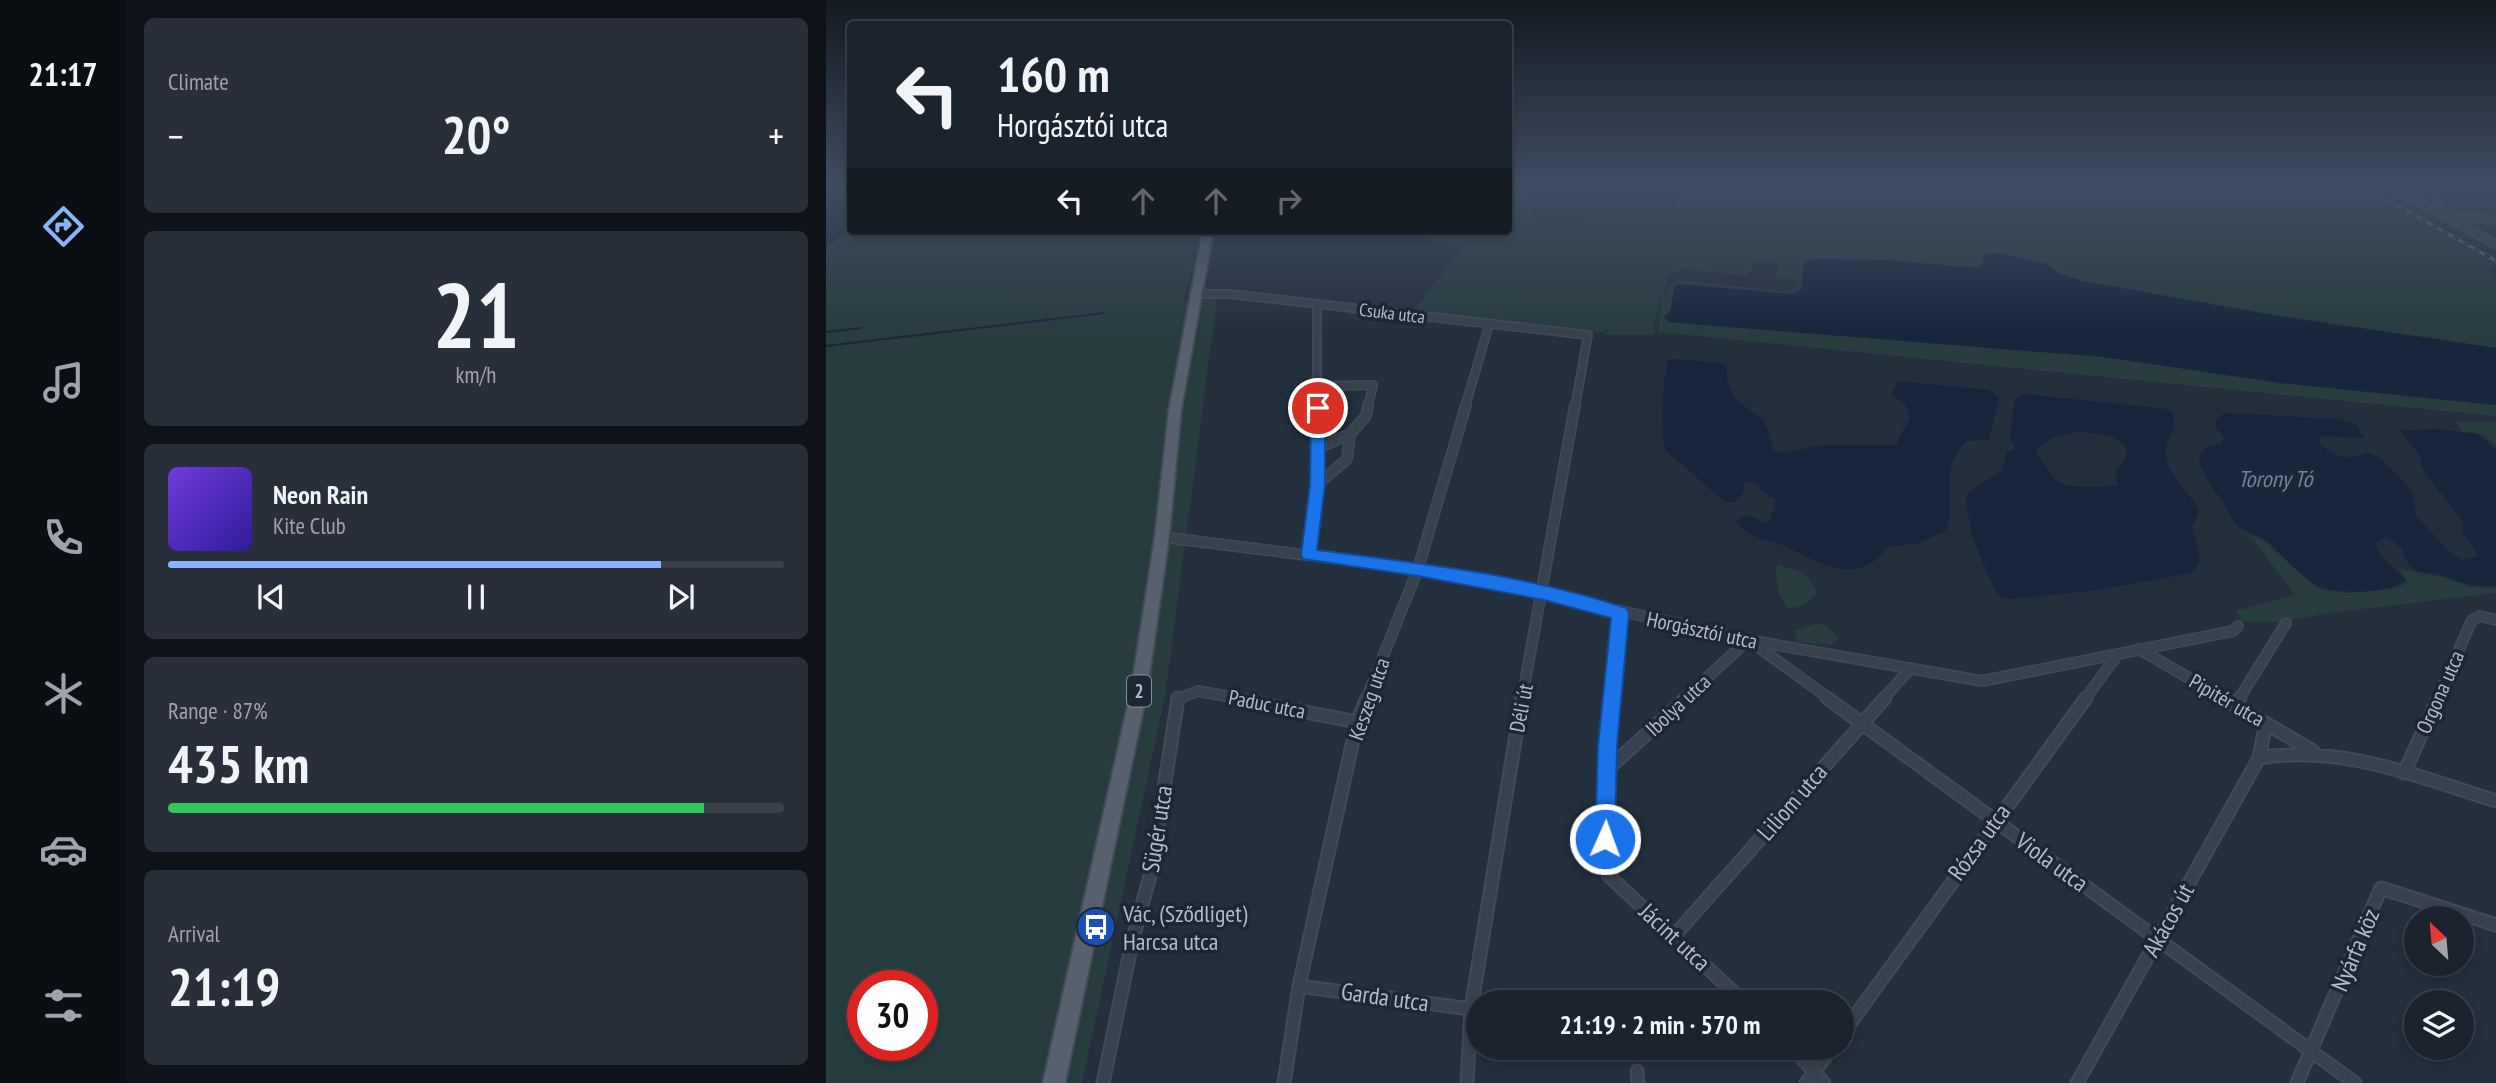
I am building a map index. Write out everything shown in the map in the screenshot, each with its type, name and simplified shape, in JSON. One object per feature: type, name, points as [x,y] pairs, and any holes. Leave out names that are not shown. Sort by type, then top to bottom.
[{"type":"main road","name":"2","points":[[1055,1083],[1139,691],[1162,537],[1175,410],[1207,235]]},
{"type":"street","points":[[2478,235],[2496,244]]},
{"type":"street","name":"Csuka utca","points":[[1196,294],[1230,294],[1588,335]]},
{"type":"street","points":[[1309,555],[1317,485],[1317,304]]},
{"type":"street","name":"Keszeg utca","points":[[1284,1083],[1299,986],[1357,722],[1418,569],[1489,325]]},
{"type":"street","name":"Déli út","points":[[1474,990],[1513,747],[1544,593],[1588,335]]},
{"type":"street","points":[[1318,386],[1373,385],[1366,416],[1350,434],[1318,447]]},
{"type":"street","points":[[1318,429],[1325,433],[1350,434]]},
{"type":"street","points":[[1317,485],[1347,459],[1350,434]]},
{"type":"street","name":"Horgásztói utca","points":[[1162,537],[1418,569],[1544,593],[1620,613],[1748,640],[1982,681],[2233,631],[2238,626]]},
{"type":"street","name":"Ibolya utca","points":[[1606,869],[1608,769],[1620,613]]},
{"type":"street","name":"Orgona utca","points":[[2404,774],[2472,620],[2480,616],[2496,620]]},
{"type":"street","points":[[2235,705],[2286,623]]},
{"type":"street","name":"Ibolya utca","points":[[1608,769],[1748,640]]},
{"type":"street","name":"Viola utca","points":[[1748,640],[2355,1083]]},
{"type":"street","name":"Pipitér utca","points":[[2139,649],[2314,751]]},
{"type":"street","name":"Rózsa utca","points":[[1854,1017],[1994,820],[2118,654]]},
{"type":"street","name":"Liliom utca","points":[[1674,936],[1911,668]]},
{"type":"street","name":"Paduc utca","points":[[1177,698],[1198,691],[1357,722]]},
{"type":"street","name":"Sügér utca","points":[[1103,1083],[1133,938],[1151,872],[1177,698]]},
{"type":"street","name":"Akácos út","points":[[2077,1083],[2259,758],[2266,723]]},
{"type":"street","points":[[2259,758],[2314,751],[2496,801]]},
{"type":"street","name":"Jácint utca","points":[[1606,869],[1731,990]]},
{"type":"street","name":"Nyárfa köz","points":[[2297,1083],[2381,888],[2496,925]]},
{"type":"street","name":"Garda utca","points":[[1299,986],[1466,1008]]},
{"type":"street","name":"Déli út","points":[[1467,1083],[1468,1060]]},
{"type":"street","points":[[1804,1060],[1819,1077]]},
{"type":"street","points":[[1806,1083],[1819,1077],[1827,1060]]},
{"type":"green space","points":[[842,235],[1200,235],[1184,300],[1217,299],[1165,696],[1082,1083],[826,1083],[826,248]]},
{"type":"green space","points":[[1415,235],[2443,235],[2495,264],[2487,268],[2496,278],[2496,348],[2273,315],[2082,281],[2060,274],[2048,264],[2011,256],[1974,268],[1882,260],[1813,259],[1804,264],[1802,281],[1776,278],[1778,263],[1755,260],[1748,276],[1683,269],[1669,275],[1653,323],[1655,335],[1603,335],[1610,330],[1595,333],[1412,312],[1462,248]]},
{"type":"green space","points":[[1678,280],[1785,291],[1794,290],[1796,285],[1802,285],[1802,288],[1792,294],[1678,284],[1674,287],[1671,310],[1664,317],[1668,322],[2104,357],[2281,383],[2496,405],[2496,416],[1658,332],[1663,297]]},
{"type":"green space","points":[[2457,422],[2496,422],[2496,446],[2483,434],[2462,432]]},
{"type":"green space","points":[[2250,535],[2264,541],[2320,590],[2350,593],[2397,588],[2408,582],[2399,569],[2446,578],[2470,587],[2496,588],[2496,593],[2328,613],[2282,622],[2242,622],[2236,611],[2295,595]]},
{"type":"green space","points":[[1779,565],[1802,574],[1817,593],[1804,604],[1787,608],[1778,591],[1776,569]]},
{"type":"green space","points":[[1818,623],[1826,625],[1838,638],[1831,645],[1797,642],[1794,631]]},
{"type":"water","points":[[826,235],[842,235],[826,248]]},
{"type":"water","points":[[1997,253],[2048,264],[2060,274],[2082,281],[2273,315],[2496,348],[2496,405],[2281,383],[2104,357],[1668,322],[1664,317],[1671,311],[1674,287],[1678,284],[1792,294],[1801,290],[1804,263],[1813,259],[1882,260],[1981,268],[1984,255]]},
{"type":"water","points":[[1673,359],[1722,363],[1727,368],[1727,380],[1736,400],[1763,419],[1773,450],[1781,453],[1824,445],[1896,445],[1910,418],[1905,404],[1891,394],[1898,381],[1988,390],[1999,397],[1989,440],[1967,441],[1957,452],[1952,464],[1949,521],[1945,531],[1919,543],[1887,547],[1875,560],[1863,567],[1837,568],[1751,534],[1740,526],[1736,520],[1741,516],[1754,517],[1766,523],[1770,520],[1776,499],[1763,492],[1758,484],[1745,481],[1743,493],[1736,502],[1726,503],[1665,450],[1663,393],[1668,361]]},
{"type":"water","points":[[2026,394],[2167,409],[2173,413],[2175,424],[2167,445],[2166,459],[2173,474],[2199,510],[2192,528],[2200,558],[2196,568],[2191,573],[2098,590],[2009,599],[2001,597],[1995,591],[1972,536],[1965,498],[1969,492],[2002,471],[2007,452],[2014,450],[2015,444],[2009,440],[2015,398]],"holes":[[[2075,432],[2109,436],[2126,446],[2125,460],[2116,470],[2117,486],[2069,486],[2056,480],[2036,454],[2038,449],[2052,438]]]},
{"type":"water","name":"Torony Tó","points":[[2225,413],[2338,419],[2356,424],[2365,438],[2323,436],[2318,439],[2328,451],[2340,456],[2353,457],[2368,452],[2378,457],[2398,475],[2412,493],[2416,515],[2448,551],[2463,560],[2479,556],[2463,533],[2463,521],[2424,472],[2420,465],[2422,459],[2400,430],[2439,429],[2477,434],[2496,449],[2496,586],[2471,585],[2439,574],[2419,572],[2410,565],[2402,548],[2386,537],[2375,544],[2377,550],[2406,581],[2386,589],[2362,592],[2317,585],[2298,572],[2269,543],[2238,526],[2201,467],[2202,452],[2208,447],[2221,444],[2224,439],[2216,428],[2216,419]]},
{"type":"waterway","points":[[826,346],[1104,313]]},
{"type":"waterway","points":[[826,332],[861,328]]},
{"type":"railway","points":[[2449,235],[2496,261]]},
{"type":"place","name":"Vác, (Sződliget) Harcsa utca","points":[[1096,927]]},
{"type":"route","points":[[1318,408],[1317,485],[1309,555],[1418,569],[1544,593],[1620,613],[1608,746],[1605,839]]}]
